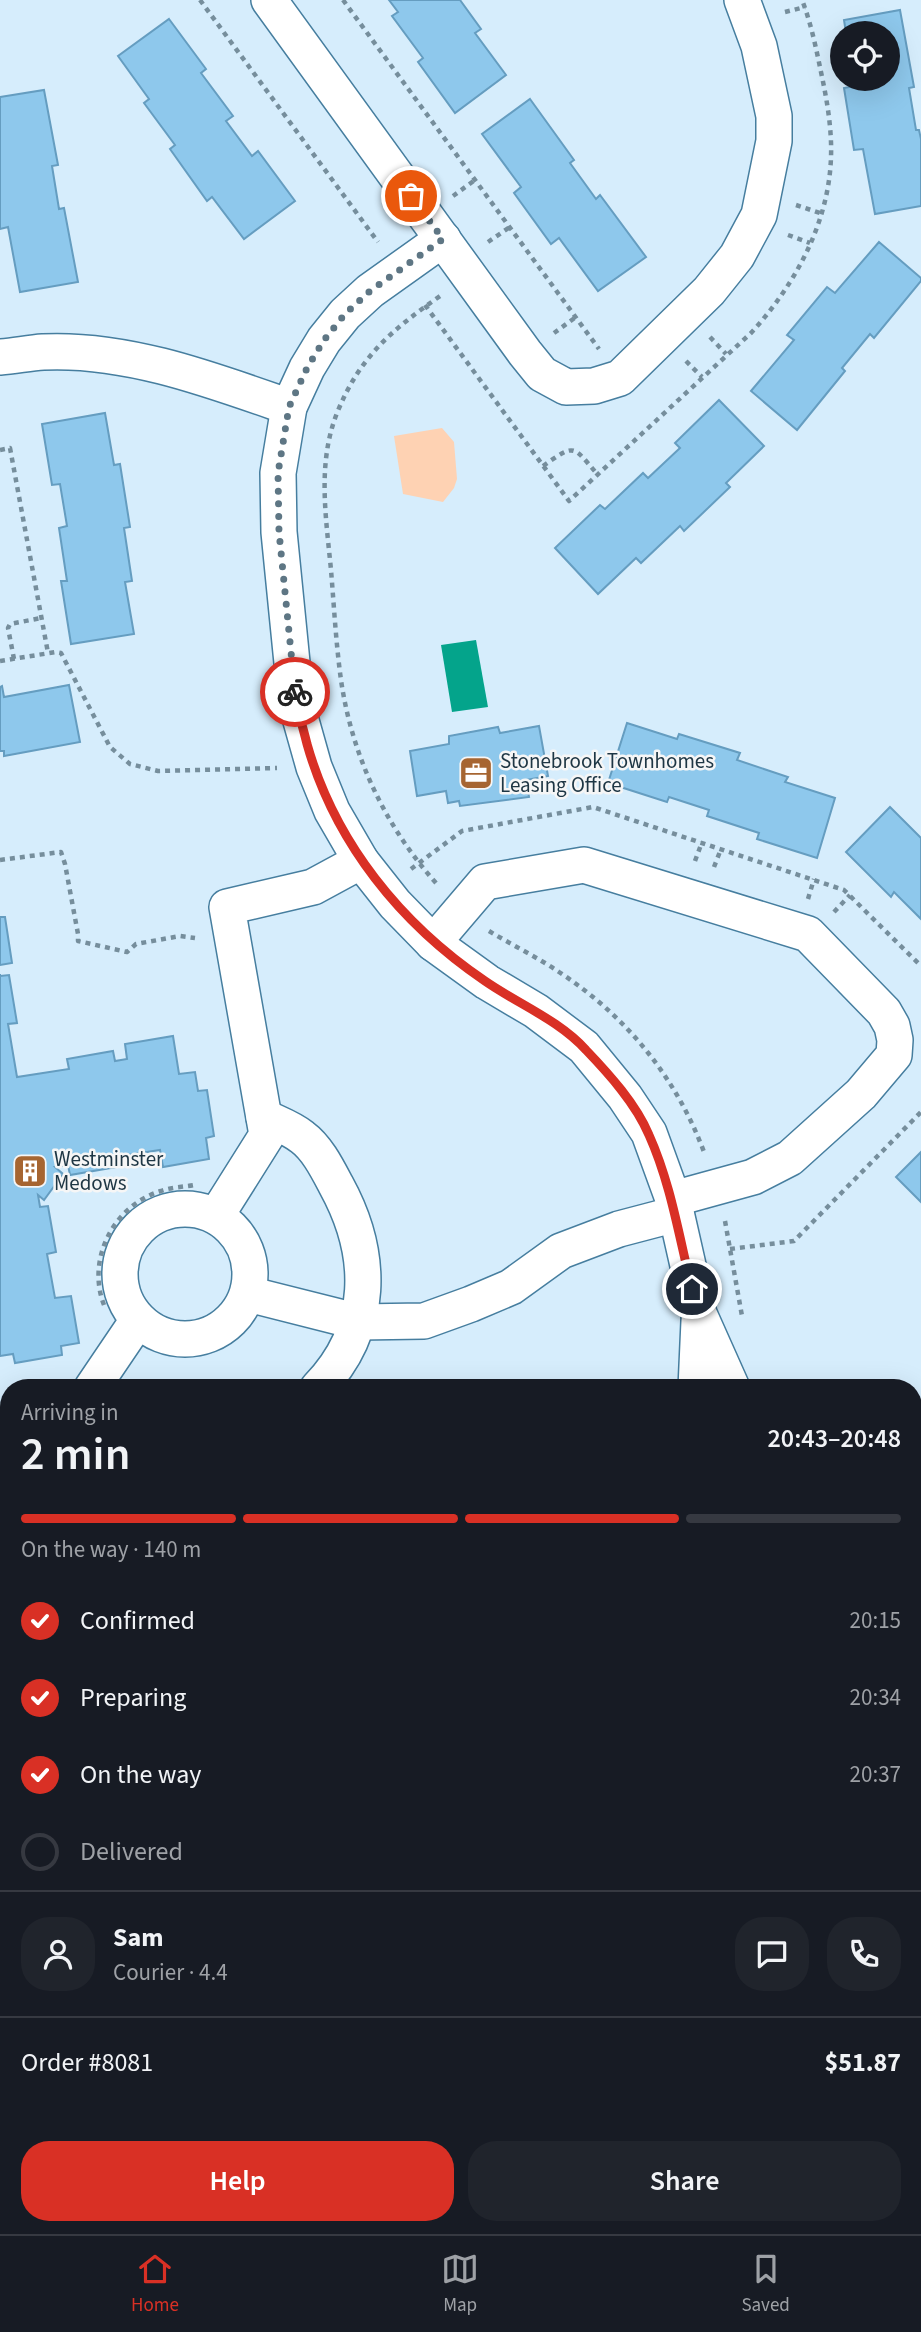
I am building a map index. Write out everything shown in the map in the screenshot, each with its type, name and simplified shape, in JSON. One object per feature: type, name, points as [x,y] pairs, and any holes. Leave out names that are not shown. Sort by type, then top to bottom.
[{"type":"street","points":[[269,0],[524,353],[542,374],[566,387],[594,386],[620,377],[709,291],[737,256],[759,215],[774,141],[774,116],[759,46],[742,0]]},
{"type":"street","points":[[443,239],[370,291],[345,314],[318,349],[289,407],[278,473],[279,532],[296,703],[314,766],[332,811],[361,861],[395,904],[433,943],[486,982],[536,1011],[584,1048],[625,1097],[649,1133],[674,1207],[699,1314],[728,1379]]},
{"type":"street","points":[[0,357],[44,352],[97,355],[151,364],[289,407]]},
{"type":"street","points":[[216,1216],[267,1135],[227,906],[313,887],[361,861]]},
{"type":"street","points":[[248,1294],[359,1322],[424,1321],[471,1304],[511,1287],[561,1251],[674,1207],[716,1187],[753,1177],[790,1158],[861,1094],[894,1055],[892,1026],[884,1012],[808,934],[583,865],[485,882],[433,943]]},
{"type":"street","points":[[264,1117],[302,1137],[325,1163],[349,1209],[362,1263],[363,1302],[359,1322],[353,1339],[326,1379]]},
{"type":"street","points":[[96,1379],[123,1316],[126,1303],[120,1283],[120,1263],[127,1243],[139,1227],[156,1215],[176,1209],[197,1209],[216,1216],[234,1230],[246,1249],[251,1271],[248,1294],[238,1314],[222,1329],[200,1339],[178,1340],[156,1334],[123,1316]]},
{"type":"street","points":[[696,1379],[699,1314]]},
{"type":"path","points":[[343,0],[620,377]]},
{"type":"path","points":[[802,0],[815,41],[828,110],[831,160],[824,202]]},
{"type":"path","points":[[468,275],[390,332],[365,361],[341,405],[327,446],[323,480],[341,680],[351,725],[360,757],[375,793],[394,828],[418,863],[486,930],[590,994],[621,1022],[650,1054],[675,1091],[695,1128],[723,1208],[742,1317]]},
{"type":"path","points":[[0,450],[10,448],[48,653]]},
{"type":"path","points":[[543,466],[571,449],[577,450],[597,475]]},
{"type":"path","points":[[14,659],[8,628],[10,624],[41,618]]},
{"type":"path","points":[[0,661],[61,653],[110,747],[130,764],[159,771],[314,766],[360,757]]},
{"type":"path","points":[[0,860],[61,852],[78,942],[127,952],[136,944],[169,938],[190,936],[200,939]]},
{"type":"path","points":[[730,1249],[794,1241],[921,1112]]},
{"type":"path","points":[[123,1316],[103,1302],[98,1279],[100,1259],[114,1224],[145,1198],[161,1191],[199,1184]]},
{"type":"shaded area","points":[[442,428],[454,442],[457,479],[454,488],[443,502],[403,494],[394,436]]},
{"type":"shaded area","points":[[476,640],[488,707],[452,712],[441,645]]},
{"type":"building","points":[[389,0],[460,0],[481,29],[475,33],[506,75],[455,113],[418,62],[423,58],[392,16],[398,12]]},
{"type":"building","points":[[900,10],[914,87],[909,88],[916,130],[919,130],[921,139],[921,206],[875,214],[863,149],[854,150],[844,91],[900,91],[900,21],[844,20]]},
{"type":"building","points":[[169,19],[206,69],[201,73],[233,116],[226,121],[252,156],[258,151],[295,201],[244,239],[212,197],[207,201],[170,149],[175,145],[144,103],[149,99],[118,56]]},
{"type":"building","points":[[44,90],[58,165],[52,166],[59,209],[64,208],[78,282],[20,292],[8,227],[0,229],[0,97]]},
{"type":"building","points":[[530,99],[574,160],[570,163],[596,199],[600,195],[646,257],[598,291],[559,238],[551,244],[514,193],[521,187],[482,134]]},
{"type":"building","points":[[879,242],[921,278],[921,281],[874,338],[870,334],[842,368],[845,371],[797,430],[751,391],[794,340],[787,335],[827,287],[835,293]]},
{"type":"building","points":[[719,400],[764,446],[726,483],[730,487],[684,531],[680,526],[641,563],[636,558],[598,594],[555,548],[600,505],[605,509],[643,473],[648,478],[680,448],[675,443]]},
{"type":"building","points":[[105,413],[114,465],[120,464],[130,527],[124,528],[132,581],[125,582],[134,634],[71,644],[61,581],[67,581],[59,528],[67,526],[60,484],[52,485],[42,424]]},
{"type":"building","points":[[69,685],[80,742],[4,756],[4,751],[0,751],[0,687],[2,686],[4,697]]},
{"type":"building","points":[[627,723],[677,739],[679,734],[740,753],[737,760],[788,777],[785,782],[835,798],[817,858],[757,839],[759,833],[707,816],[709,810],[669,797],[667,802],[608,783]]},
{"type":"building","points":[[539,726],[548,776],[526,780],[529,797],[460,806],[459,801],[448,803],[446,791],[417,796],[410,751],[449,744],[449,736],[498,727],[500,733]]},
{"type":"building","points":[[890,807],[921,838],[921,919],[894,892],[891,897],[846,852]]},
{"type":"building","points":[[0,917],[5,917],[12,963],[0,965]]},
{"type":"building","name":"Westminster Medows","points":[[9,975],[17,1023],[8,1024],[17,1077],[69,1069],[67,1059],[113,1051],[115,1061],[127,1059],[125,1044],[173,1036],[179,1074],[195,1072],[198,1091],[207,1090],[214,1136],[206,1138],[209,1159],[163,1167],[160,1150],[115,1157],[117,1167],[70,1175],[68,1165],[55,1167],[63,1174],[44,1200],[38,1195],[40,1207],[48,1206],[56,1252],[47,1254],[55,1298],[71,1296],[79,1343],[61,1346],[62,1355],[15,1363],[13,1354],[0,1356],[0,976]]},
{"type":"building","points":[[921,1152],[921,1202],[896,1177]]},
{"type":"way so far","points":[[295,692],[279,532],[278,473],[289,407],[307,368],[324,340],[345,314],[370,291],[443,239],[411,196]]},
{"type":"place","name":"Stonebrook Townhomes Leasing Office","points":[[476,773]]},
{"type":"place","name":"Westminster Medows","points":[[30,1171]]},
{"type":"route","points":[[295,692],[314,766],[332,811],[361,861],[395,904],[433,943],[486,982],[536,1011],[584,1048],[625,1097],[649,1133],[673,1199],[692,1289]]}]
